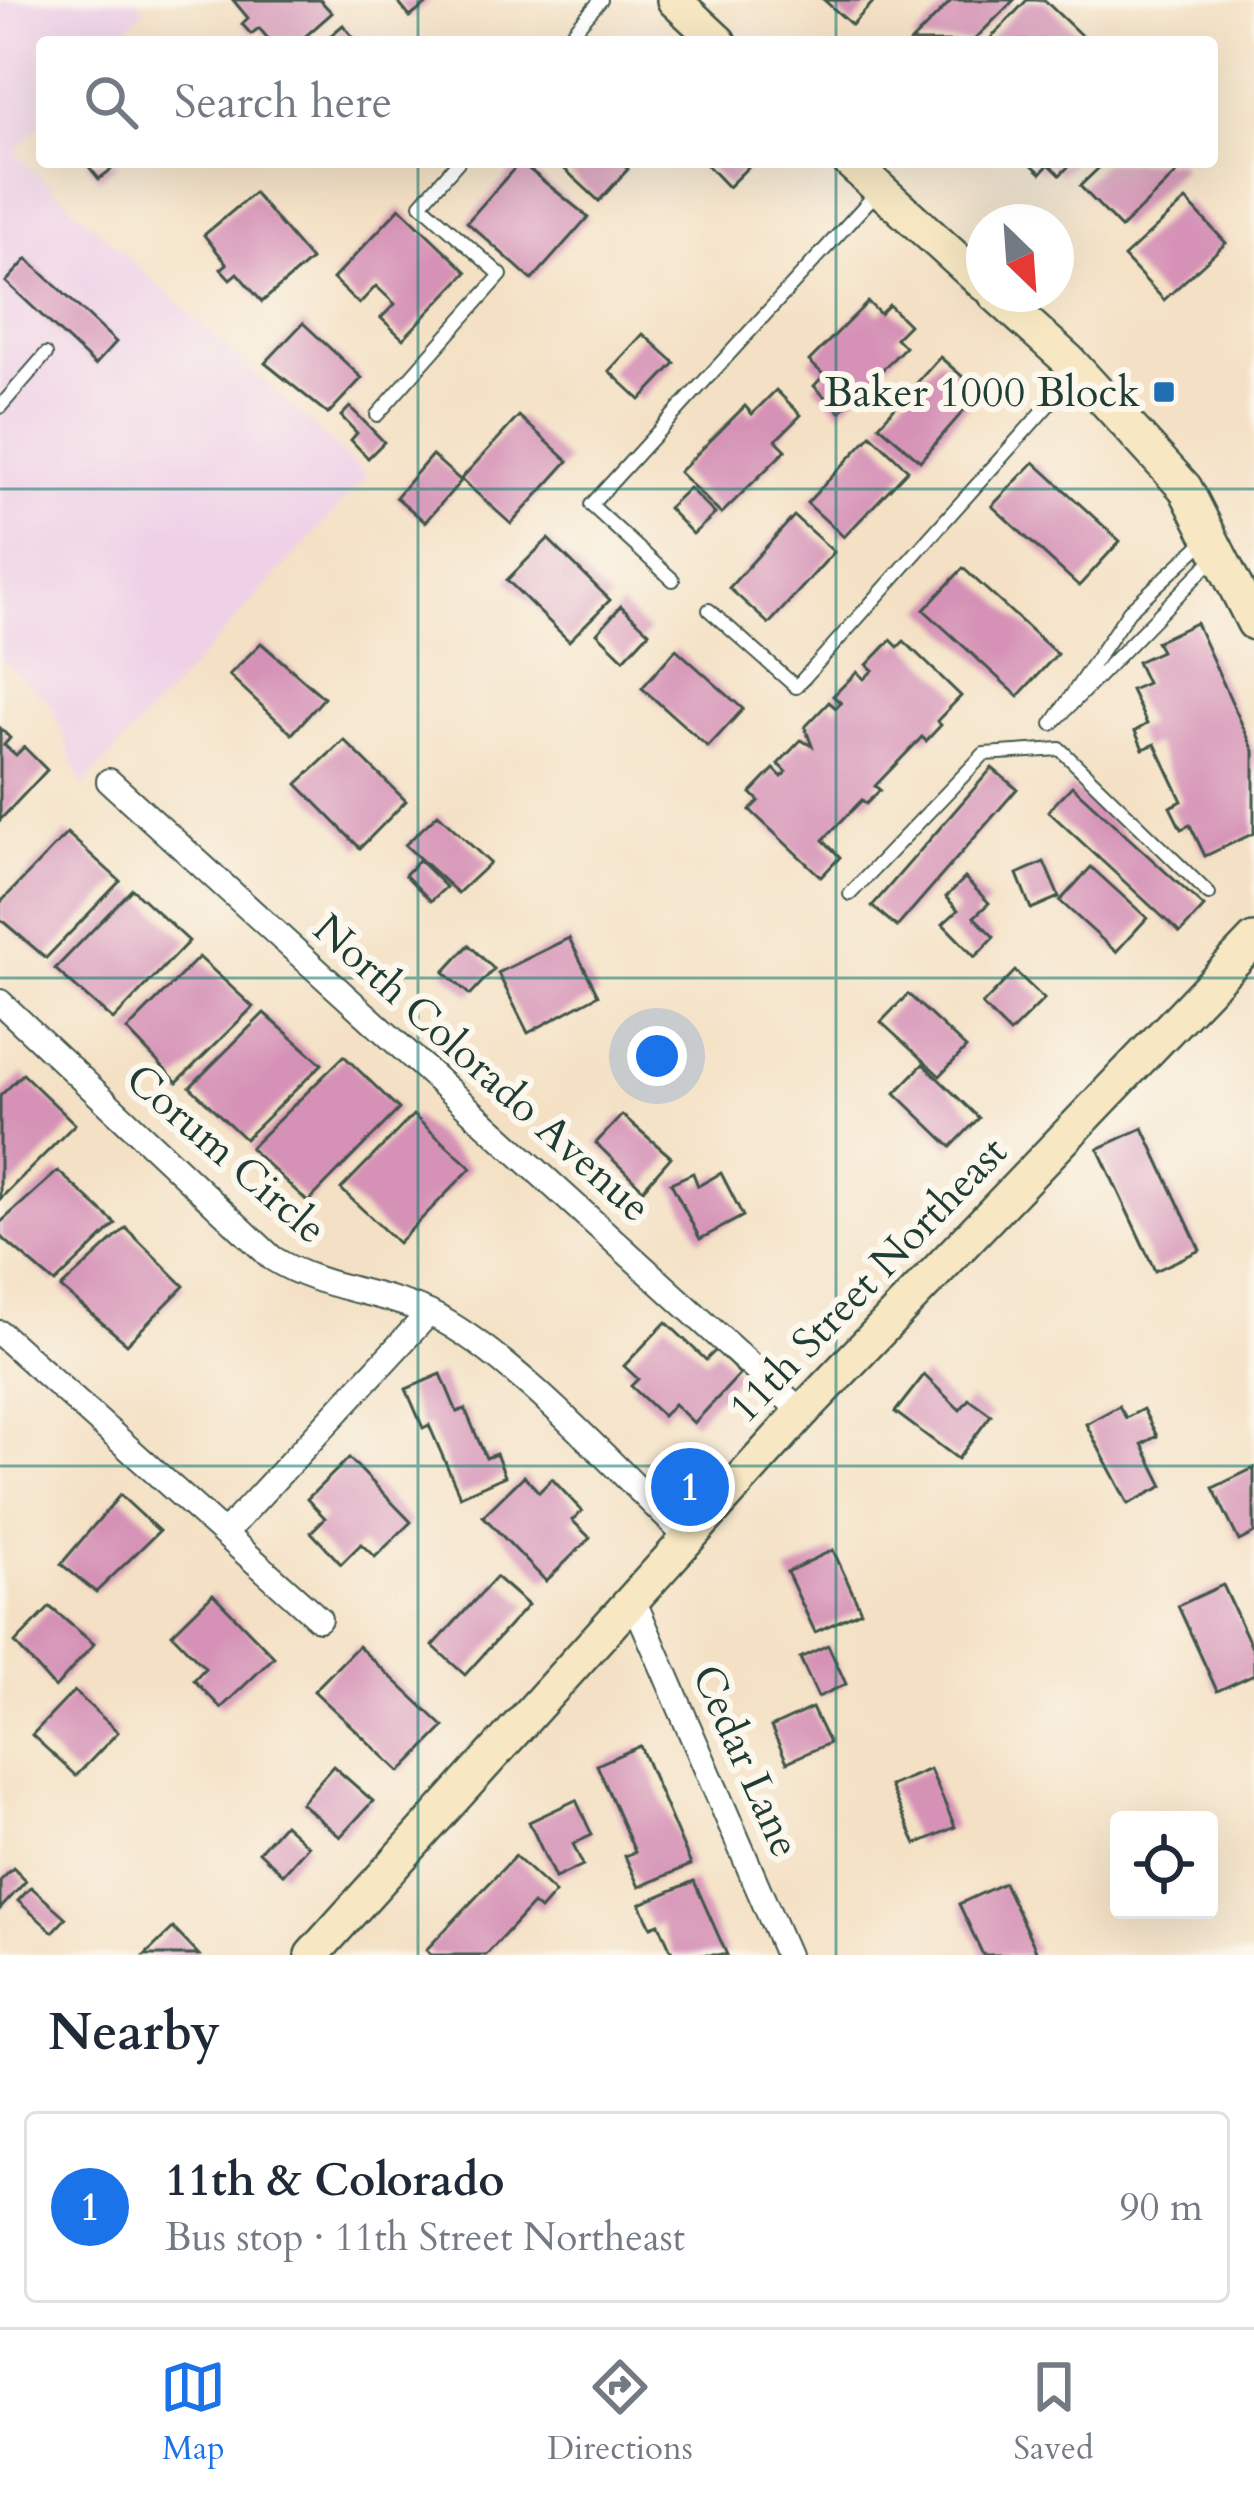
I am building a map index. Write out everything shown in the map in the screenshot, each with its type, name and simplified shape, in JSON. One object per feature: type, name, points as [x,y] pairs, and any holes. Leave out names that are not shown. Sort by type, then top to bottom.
[{"type":"street","points":[[674,0],[713,36]]},
{"type":"street","points":[[857,168],[966,268]]},
{"type":"street","points":[[1014,312],[1078,372],[1185,488],[1254,623]]},
{"type":"street","name":"North Colorado Avenue","points":[[109,781],[802,1412]]},
{"type":"street","name":"11th Street Northeast","points":[[325,1951],[802,1412],[1254,940]]},
{"type":"street","name":"Corum Circle","points":[[0,1002],[272,1258],[301,1276],[429,1313],[532,1389],[688,1538]]},
{"type":"street","points":[[224,1534],[429,1313]]},
{"type":"street","points":[[0,1333],[319,1619]]},
{"type":"street","name":"Cedar Lane","points":[[633,1599],[788,1955]]},
{"type":"lane","points":[[569,36],[601,0]]},
{"type":"lane","points":[[377,415],[501,275],[421,204],[453,168]]},
{"type":"lane","points":[[673,580],[591,505],[880,189]]},
{"type":"lane","points":[[0,406],[46,354]]},
{"type":"lane","points":[[709,610],[796,687],[1078,372]]},
{"type":"lane","points":[[1052,724],[1216,544]]},
{"type":"lane","points":[[1042,750],[1052,724],[1129,611],[1216,544]]},
{"type":"lane","points":[[850,894],[984,754],[1060,749],[1209,894]]},
{"type":"shaded area","points":[[0,0],[137,0],[146,8],[120,36],[36,36],[36,129],[15,153],[367,476],[83,786],[51,704],[0,658]]},
{"type":"building","points":[[233,0],[320,0],[332,13],[306,36],[266,36],[259,28],[251,34],[242,24],[248,18]]},
{"type":"building","points":[[396,0],[432,0],[410,17]]},
{"type":"building","points":[[824,0],[875,0],[852,25]]},
{"type":"building","points":[[952,0],[1014,0],[978,36],[917,36]]},
{"type":"building","points":[[1027,0],[1044,0],[1082,36],[993,36]]},
{"type":"building","points":[[343,25],[352,36],[330,36]]},
{"type":"building","points":[[90,168],[113,168],[99,179]]},
{"type":"building","points":[[515,168],[527,168],[588,217],[532,280],[467,222]]},
{"type":"building","points":[[563,168],[628,169],[599,201]]},
{"type":"building","points":[[710,168],[747,168],[728,187]]},
{"type":"building","points":[[1099,168],[1182,168],[1121,228],[1080,186]]},
{"type":"building","points":[[254,193],[311,260],[262,302],[237,273],[230,279],[221,269],[227,264],[204,235]]},
{"type":"building","points":[[1186,200],[1226,243],[1164,300],[1124,257]]},
{"type":"building","points":[[400,208],[467,272],[403,339],[381,318],[395,304],[376,286],[359,304],[333,279]]},
{"type":"building","points":[[27,259],[116,342],[95,365],[6,282]]},
{"type":"building","points":[[868,302],[880,314],[889,305],[909,325],[896,338],[905,347],[840,412],[814,386],[824,375],[809,361]]},
{"type":"building","points":[[303,323],[362,378],[328,414],[265,363]]},
{"type":"building","points":[[643,334],[675,363],[640,400],[609,371]]},
{"type":"building","points":[[940,357],[980,392],[920,461],[879,425]]},
{"type":"building","points":[[776,390],[801,415],[776,440],[786,450],[721,514],[679,472],[745,406],[752,414]]},
{"type":"building","points":[[350,407],[384,442],[368,458],[351,440],[357,433],[341,416]]},
{"type":"building","points":[[519,416],[568,461],[511,524],[461,479]]},
{"type":"building","points":[[871,435],[908,470],[844,537],[807,503]]},
{"type":"building","points":[[432,455],[461,481],[425,522],[396,497]]},
{"type":"building","points":[[1034,462],[1120,541],[1079,586],[992,506]]},
{"type":"building","points":[[689,488],[715,514],[693,534],[668,508]]},
{"type":"building","points":[[794,516],[834,552],[769,624],[729,588]]},
{"type":"building","points":[[548,539],[610,600],[569,641],[507,580]]},
{"type":"building","points":[[963,568],[1057,654],[1018,696],[924,610]]},
{"type":"building","points":[[621,606],[649,632],[624,659],[597,633]]},
{"type":"building","points":[[1196,623],[1254,751],[1254,833],[1205,856],[1190,825],[1181,829],[1170,807],[1182,801],[1155,744],[1143,749],[1135,731],[1147,724],[1131,690],[1147,683],[1137,662],[1161,651],[1156,642]]},
{"type":"building","points":[[891,640],[898,647],[904,641],[961,696],[926,741],[922,737],[875,786],[880,790],[866,804],[862,800],[823,840],[840,857],[821,877],[750,810],[759,801],[751,793],[774,769],[782,777],[786,772],[778,764],[801,740],[812,746],[805,727],[829,702],[836,708],[841,703],[833,696],[857,672],[864,679],[873,670],[867,665]]},
{"type":"building","points":[[261,643],[324,698],[292,734],[229,675]]},
{"type":"building","points":[[676,649],[743,709],[708,747],[642,688]]},
{"type":"building","points":[[0,728],[10,738],[4,745],[16,755],[24,747],[47,770],[0,820]]},
{"type":"building","points":[[344,740],[406,801],[360,848],[297,784]]},
{"type":"building","points":[[992,768],[1017,789],[897,927],[872,906]]},
{"type":"building","points":[[1072,786],[1204,907],[1180,933],[1048,811]]},
{"type":"building","points":[[438,814],[490,863],[458,893],[405,845]]},
{"type":"building","points":[[67,833],[120,881],[46,958],[0,919],[0,903]]},
{"type":"building","points":[[419,860],[446,887],[431,901],[405,875]]},
{"type":"building","points":[[1044,862],[1059,897],[1031,909],[1017,874]]},
{"type":"building","points":[[1091,867],[1147,918],[1116,952],[1060,901]]},
{"type":"building","points":[[965,878],[989,903],[974,917],[994,937],[975,957],[943,924],[958,910],[946,897]]},
{"type":"building","points":[[132,889],[189,941],[113,1020],[55,969]]},
{"type":"building","points":[[569,938],[598,995],[528,1033],[498,973]]},
{"type":"building","points":[[469,945],[494,969],[470,995],[444,972]]},
{"type":"building","points":[[199,957],[253,1007],[177,1082],[127,1030]]},
{"type":"building","points":[[1015,971],[1044,999],[1010,1033],[982,1005]]},
{"type":"building","points":[[908,994],[966,1048],[940,1076],[881,1022]]},
{"type":"building","points":[[264,1013],[322,1064],[245,1139],[190,1087]]},
{"type":"building","points":[[344,1056],[399,1109],[308,1202],[250,1148]]},
{"type":"building","points":[[923,1064],[979,1118],[951,1147],[895,1093]]},
{"type":"building","points":[[23,1074],[75,1124],[0,1199],[0,1096]]},
{"type":"building","points":[[413,1115],[471,1168],[398,1243],[341,1189]]},
{"type":"building","points":[[622,1115],[671,1157],[643,1189],[596,1143]]},
{"type":"building","points":[[1143,1128],[1200,1250],[1155,1271],[1098,1149]]},
{"type":"building","points":[[58,1171],[116,1224],[55,1283],[0,1236],[0,1223]]},
{"type":"building","points":[[693,1173],[698,1186],[721,1173],[743,1216],[700,1239],[671,1183]]},
{"type":"building","points":[[126,1228],[184,1286],[127,1344],[61,1288]]},
{"type":"building","points":[[666,1322],[706,1360],[716,1350],[740,1374],[694,1423],[674,1404],[663,1416],[631,1386],[638,1379],[624,1366]]},
{"type":"building","points":[[441,1374],[457,1412],[465,1409],[486,1458],[496,1454],[505,1476],[460,1496],[429,1425],[423,1428],[406,1389]]},
{"type":"building","points":[[924,1375],[960,1410],[969,1399],[991,1415],[958,1459],[895,1412]]},
{"type":"building","points":[[1119,1406],[1126,1418],[1143,1409],[1157,1436],[1142,1444],[1163,1486],[1128,1504],[1086,1424]]},
{"type":"building","points":[[349,1458],[411,1522],[375,1557],[361,1544],[341,1564],[311,1532],[325,1518],[307,1499]]},
{"type":"building","points":[[1254,1468],[1254,1533],[1239,1541],[1213,1488]]},
{"type":"building","points":[[524,1476],[539,1492],[552,1479],[582,1511],[572,1520],[590,1538],[546,1581],[483,1516]]},
{"type":"building","points":[[120,1495],[159,1531],[96,1592],[61,1564]]},
{"type":"building","points":[[833,1550],[861,1611],[815,1632],[787,1572]]},
{"type":"building","points":[[496,1577],[528,1605],[465,1675],[433,1646]]},
{"type":"building","points":[[1223,1585],[1254,1652],[1254,1674],[1217,1691],[1178,1606]]},
{"type":"building","points":[[213,1594],[274,1657],[221,1708],[194,1680],[205,1668],[172,1634]]},
{"type":"building","points":[[50,1607],[94,1644],[55,1688],[15,1643]]},
{"type":"building","points":[[828,1645],[846,1684],[818,1697],[800,1658]]},
{"type":"building","points":[[358,1646],[444,1727],[400,1772],[314,1691]]},
{"type":"building","points":[[74,1691],[118,1732],[76,1776],[32,1735]]},
{"type":"building","points":[[812,1708],[829,1743],[787,1762],[771,1727]]},
{"type":"building","points":[[640,1746],[691,1865],[639,1887],[625,1856],[635,1852],[597,1765]]},
{"type":"building","points":[[333,1766],[373,1801],[340,1837],[301,1803]]},
{"type":"building","points":[[930,1769],[955,1827],[916,1844],[890,1786]]},
{"type":"building","points":[[576,1800],[592,1835],[573,1844],[583,1865],[555,1878],[529,1822]]},
{"type":"building","points":[[284,1824],[308,1846],[283,1874],[259,1852]]},
{"type":"building","points":[[515,1856],[555,1893],[540,1910],[533,1904],[486,1955],[431,1955],[426,1950]]},
{"type":"building","points":[[13,1868],[26,1881],[0,1909],[0,1881]]},
{"type":"building","points":[[694,1881],[727,1955],[673,1955],[659,1924],[651,1927],[640,1904]]},
{"type":"building","points":[[1004,1883],[1036,1950],[1026,1955],[983,1955],[959,1904]]},
{"type":"building","points":[[31,1887],[66,1918],[53,1932],[18,1901]]},
{"type":"building","points":[[173,1928],[199,1955],[145,1955]]},
{"type":"place","name":"Baker 1000 Block","points":[[1164,392]]},
{"type":"place","name":"11th & Colorado","points":[[690,1487]]}]
